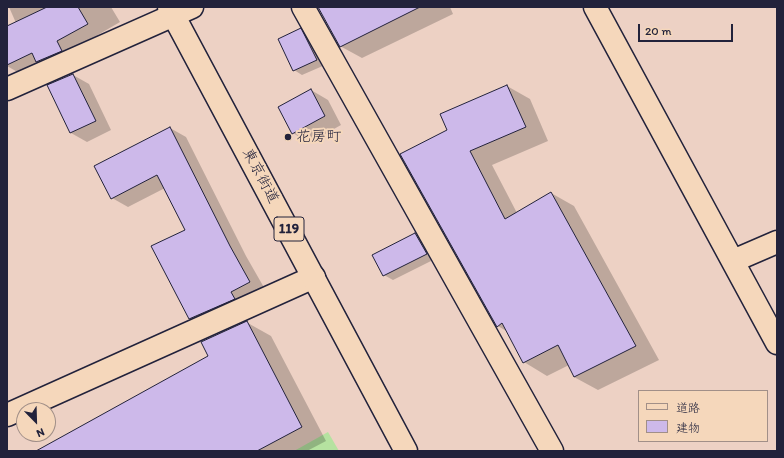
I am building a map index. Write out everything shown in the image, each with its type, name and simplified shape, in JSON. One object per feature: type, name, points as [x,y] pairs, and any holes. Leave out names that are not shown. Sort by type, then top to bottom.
[{"type":"main road","points":[[303,7],[552,451]]},
{"type":"main road","points":[[595,7],[777,343]]},
{"type":"main road","points":[[8,85],[179,10]]},
{"type":"main road","name":"東京街道","points":[[179,10],[314,277],[406,451]]},
{"type":"main road","points":[[733,261],[777,242]]},
{"type":"main road","points":[[7,415],[314,277]]},
{"type":"green space","points":[[328,432],[339,451],[294,451]]},
{"type":"building","points":[[47,7],[78,7],[88,24],[57,41],[62,51],[36,62],[32,53],[7,65],[7,26]]},
{"type":"building","points":[[318,7],[420,7],[340,47]]},
{"type":"building","points":[[301,28],[317,60],[293,71],[278,39]]},
{"type":"building","points":[[73,74],[96,121],[70,133],[47,85]]},
{"type":"building","points":[[507,85],[526,127],[470,151],[505,219],[551,192],[636,346],[574,377],[558,345],[523,363],[502,323],[497,327],[400,154],[447,130],[440,114]]},
{"type":"building","points":[[311,89],[325,116],[292,134],[278,107]]},
{"type":"building","points":[[170,127],[230,246],[250,282],[231,292],[235,299],[189,319],[151,246],[185,230],[157,175],[111,199],[94,166]]},
{"type":"building","points":[[415,233],[427,254],[383,276],[372,255]]},
{"type":"building","points":[[247,321],[302,427],[257,451],[36,451],[52,442],[56,442],[56,440],[208,356],[201,342]]},
{"type":"place","name":"花房町","points":[[288,137]]}]
